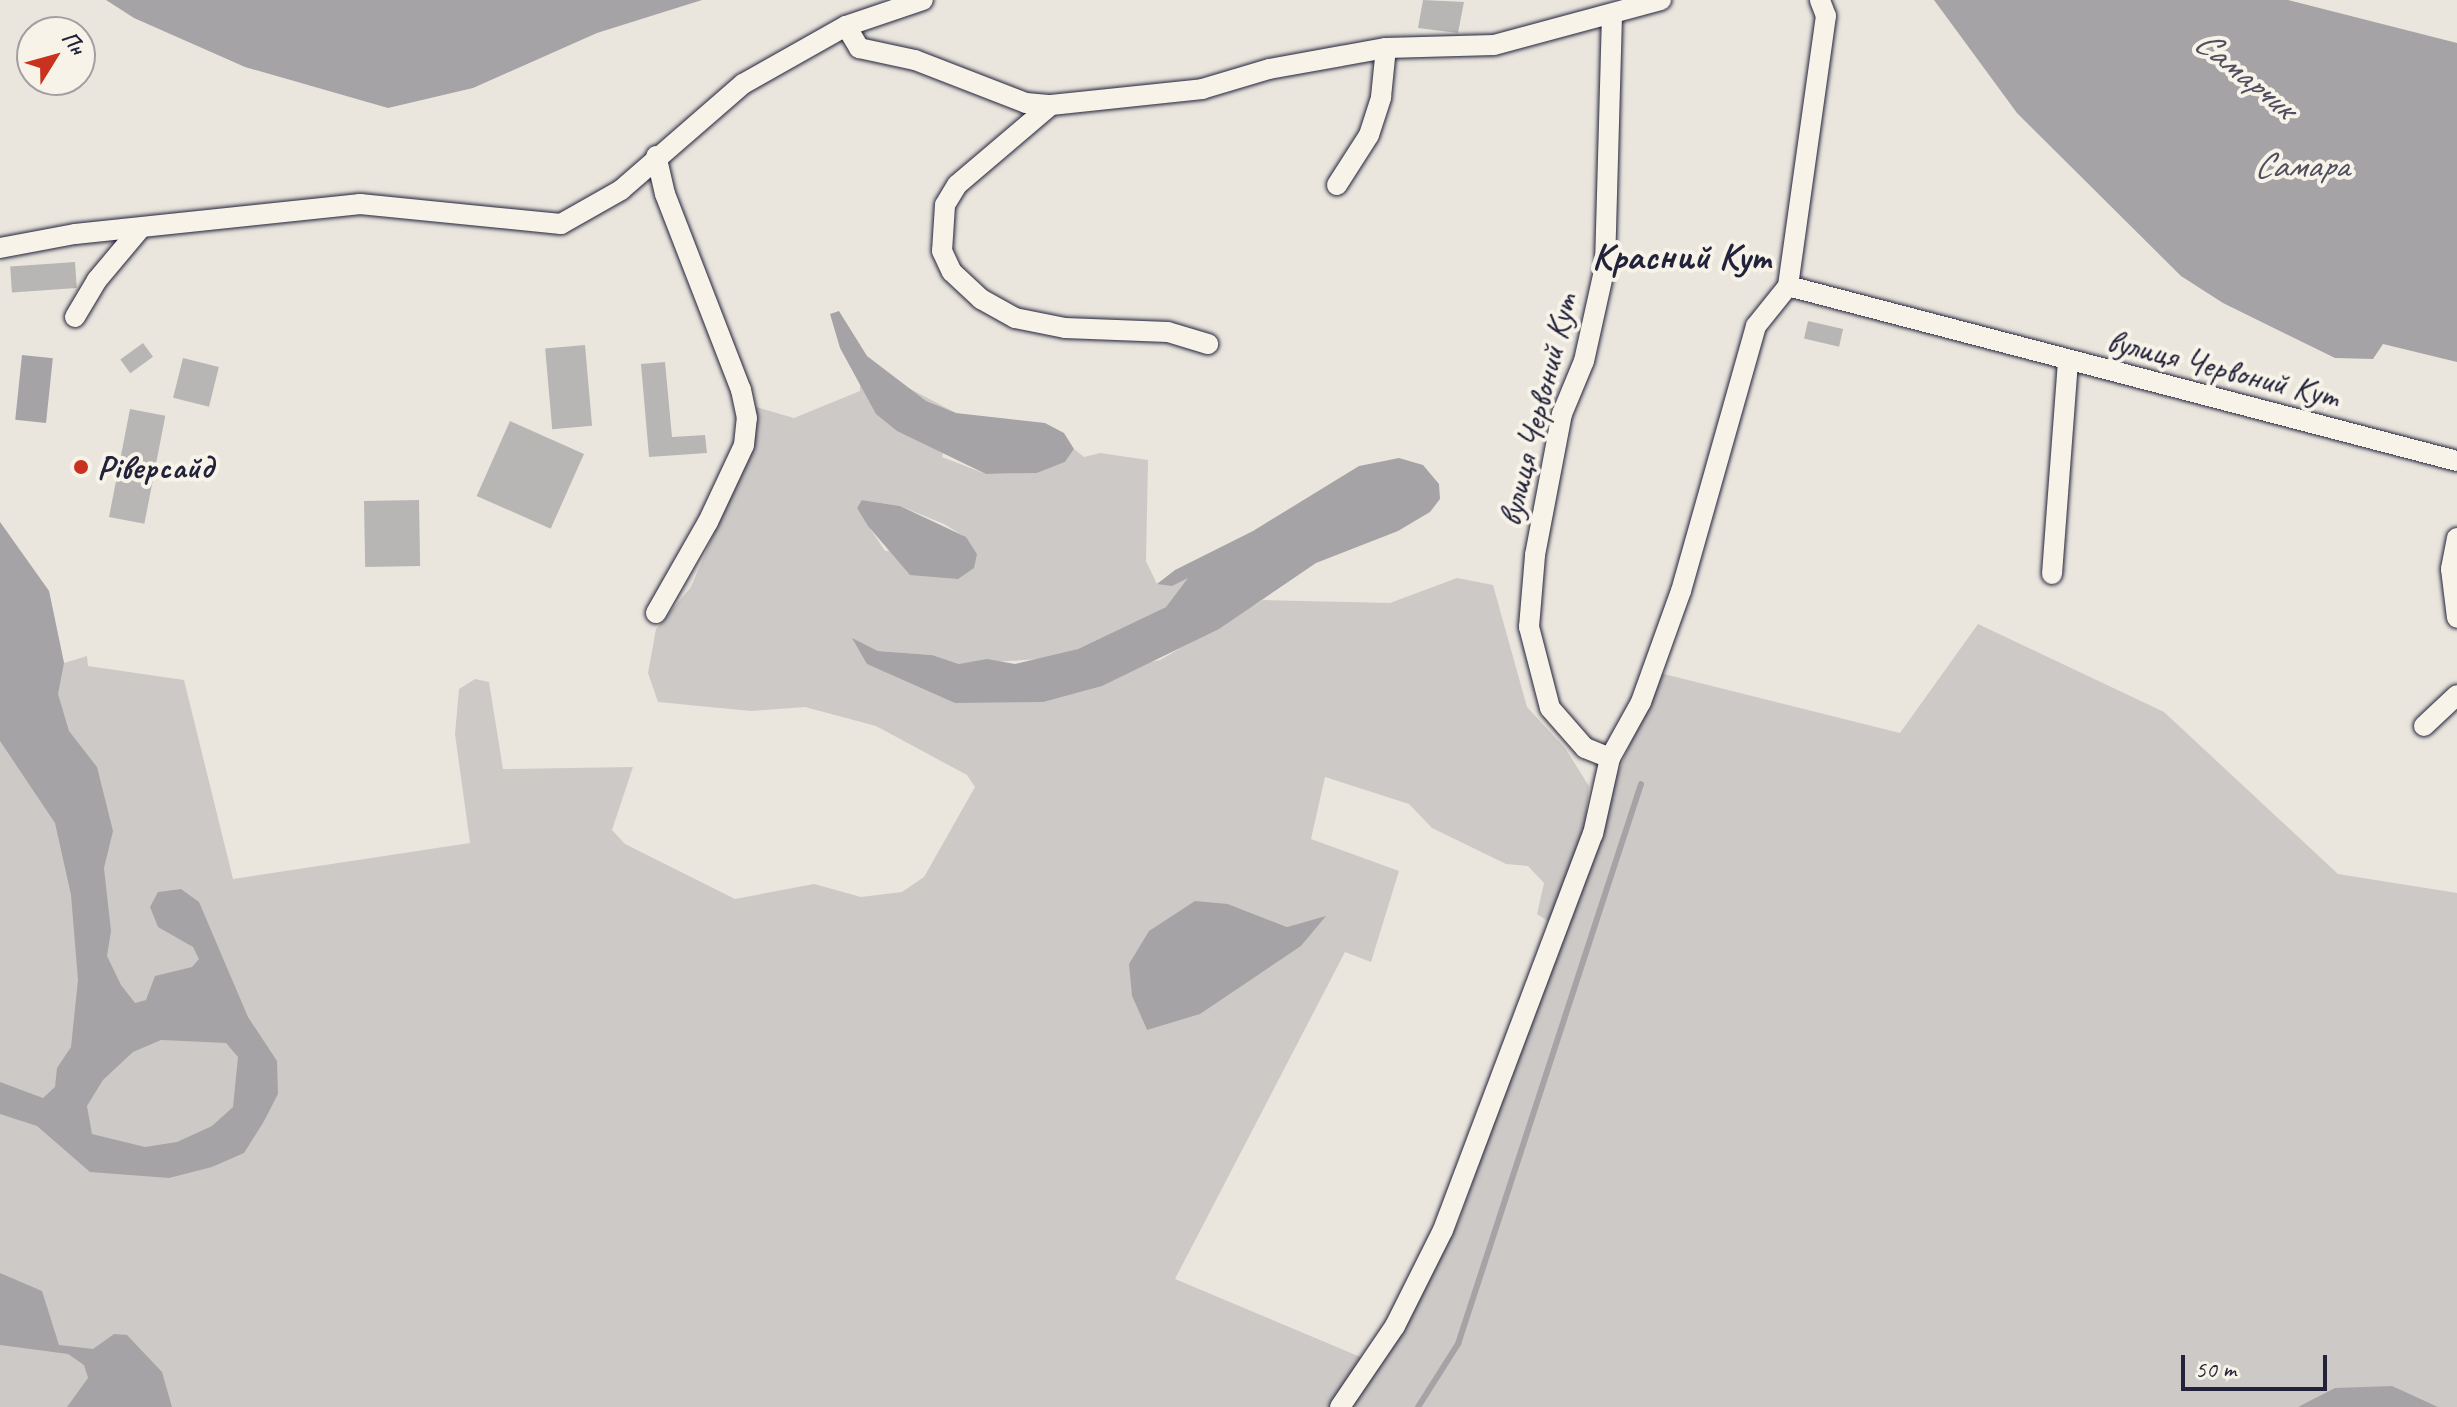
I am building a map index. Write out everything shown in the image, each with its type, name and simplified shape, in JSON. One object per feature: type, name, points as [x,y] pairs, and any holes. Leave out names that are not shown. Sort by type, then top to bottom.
[{"type":"street","points":[[0,248],[75,234],[139,230],[360,204],[561,224],[621,190],[656,156],[743,84],[846,26],[892,6],[923,0]]},
{"type":"street","points":[[846,26],[859,48],[915,60],[1026,103],[1051,105],[1202,89],[1269,69],[1386,48],[1494,45],[1661,0]]},
{"type":"street","points":[[1340,1407],[1395,1326],[1443,1230],[1588,849],[1610,758],[1641,702],[1681,591],[1756,326],[1788,286],[1826,16],[1820,0]]},
{"type":"street","name":"вулиця Червоний Кут","points":[[1610,758],[1585,748],[1550,708],[1529,627],[1535,555],[1562,414],[1584,361],[1605,266],[1612,15]]},
{"type":"street","points":[[1337,185],[1369,135],[1381,97],[1386,48]]},
{"type":"street","points":[[1051,105],[957,185],[945,205],[942,251],[952,272],[981,299],[1015,318],[1065,328],[1168,332],[1208,344]]},
{"type":"street","points":[[656,156],[747,418],[744,445],[708,522],[656,613]]},
{"type":"street","points":[[75,317],[97,280],[139,230]]},
{"type":"street","name":"вулиця Червоний Кут","points":[[1788,286],[2068,362],[2457,461]]},
{"type":"street","points":[[2052,574],[2068,362]]},
{"type":"street","points":[[2457,538],[2451,569],[2457,618]]},
{"type":"street","points":[[2424,726],[2457,695]]},
{"type":"shaded area","points":[[860,371],[899,383],[956,413],[942,457],[986,474],[1037,473],[1065,462],[1074,449],[1084,457],[1100,453],[1148,460],[1146,561],[1157,584],[1190,576],[1166,607],[1078,649],[1042,659],[959,664],[932,655],[878,651],[853,639],[955,703],[1160,660],[1263,600],[1390,603],[1457,578],[1493,585],[1527,707],[1565,748],[1589,786],[1584,836],[1549,922],[1537,914],[1544,883],[1528,866],[1506,864],[1432,828],[1409,804],[1325,777],[1311,839],[1399,871],[1371,962],[1345,952],[1175,1279],[1363,1358],[1375,1369],[1459,1221],[1617,775],[1660,673],[1900,733],[1978,624],[2164,712],[2338,874],[2457,893],[2457,1407],[0,1407],[0,522],[49,591],[64,663],[87,656],[88,666],[184,680],[233,879],[470,843],[455,734],[459,689],[475,679],[489,682],[503,769],[633,767],[612,830],[625,844],[735,899],[814,884],[861,897],[902,892],[924,877],[975,787],[967,775],[876,726],[805,707],[751,711],[658,702],[648,673],[656,629],[691,587],[755,437],[756,407],[794,418],[860,391]],"holes":[[[863,500],[900,506],[944,524],[965,537],[977,554],[885,551],[857,508]],[[1228,904],[1287,927],[1324,917],[1301,946],[1147,1030],[1132,996]]]},
{"type":"water","points":[[106,0],[702,0],[597,33],[473,88],[388,108],[245,67],[134,18]]},
{"type":"water","name":"Самара","points":[[1934,0],[2288,0],[2457,43],[2457,362],[2383,344],[2373,359],[2335,358],[2223,303],[2181,276],[2017,113]]},
{"type":"water","points":[[839,311],[867,356],[926,401],[956,413],[1045,423],[1064,433],[1074,449],[1065,462],[1037,473],[986,474],[897,431],[876,414],[840,348],[830,314]]},
{"type":"water","points":[[22,355],[53,358],[46,423],[15,420]]},
{"type":"water","points":[[1399,458],[1423,465],[1439,484],[1440,499],[1430,512],[1398,531],[1316,563],[1219,629],[1102,686],[1043,702],[955,703],[867,664],[852,638],[878,651],[932,655],[959,664],[987,659],[1015,664],[1078,649],[1166,607],[1188,578],[1172,586],[1157,584],[1175,570],[1253,531],[1359,466]]},
{"type":"water","points":[[862,500],[900,506],[966,537],[977,554],[974,568],[958,579],[910,575],[868,526],[857,508]]},
{"type":"water","points":[[0,522],[49,591],[64,663],[58,694],[69,731],[97,767],[113,831],[104,868],[111,931],[107,956],[121,985],[135,1003],[146,1000],[155,976],[192,967],[199,959],[193,947],[158,927],[150,907],[158,892],[181,889],[199,902],[248,1017],[277,1061],[278,1094],[244,1153],[212,1167],[169,1178],[90,1172],[37,1126],[0,1114],[0,1082],[43,1098],[55,1087],[57,1068],[71,1047],[78,980],[71,895],[55,823],[0,741]],"holes":[[[161,1040],[226,1043],[238,1057],[233,1107],[212,1126],[177,1142],[145,1147],[92,1134],[87,1106],[103,1080],[133,1052]]]},
{"type":"water","points":[[1195,901],[1228,904],[1287,927],[1326,916],[1301,946],[1200,1014],[1147,1030],[1132,996],[1129,964],[1149,931]]},
{"type":"water","points":[[0,1273],[42,1291],[59,1345],[93,1349],[114,1334],[127,1335],[162,1372],[172,1407],[67,1407],[88,1378],[84,1365],[68,1354],[0,1345]]},
{"type":"water","points":[[2392,1386],[2438,1407],[2298,1407],[2335,1388]]},
{"type":"building","points":[[1423,0],[1464,2],[1458,33],[1418,28]]},
{"type":"building","points":[[75,262],[77,288],[12,292],[10,267]]},
{"type":"building","points":[[1808,321],[1843,329],[1839,347],[1804,339]]},
{"type":"building","points":[[143,343],[153,357],[130,373],[120,359]]},
{"type":"building","points":[[585,345],[592,426],[552,429],[545,348]]},
{"type":"building","points":[[183,358],[219,367],[209,407],[173,398]]},
{"type":"building","points":[[665,362],[672,437],[705,435],[707,453],[649,457],[641,364]]},
{"type":"building","points":[[130,409],[165,416],[144,524],[109,517]]},
{"type":"building","points":[[510,421],[584,454],[551,529],[477,496]]},
{"type":"building","points":[[419,500],[420,566],[365,567],[364,501]]},
{"type":"waterway","points":[[1418,1407],[1458,1344],[1641,784]]},
{"type":"place","name":"Ріверсайд","points":[[81,467]]},
{"type":"district","name":"Красний Кут","points":[[1681,257]]},
{"type":"water label","name":"Самарчик","points":[[2245,74]]}]
